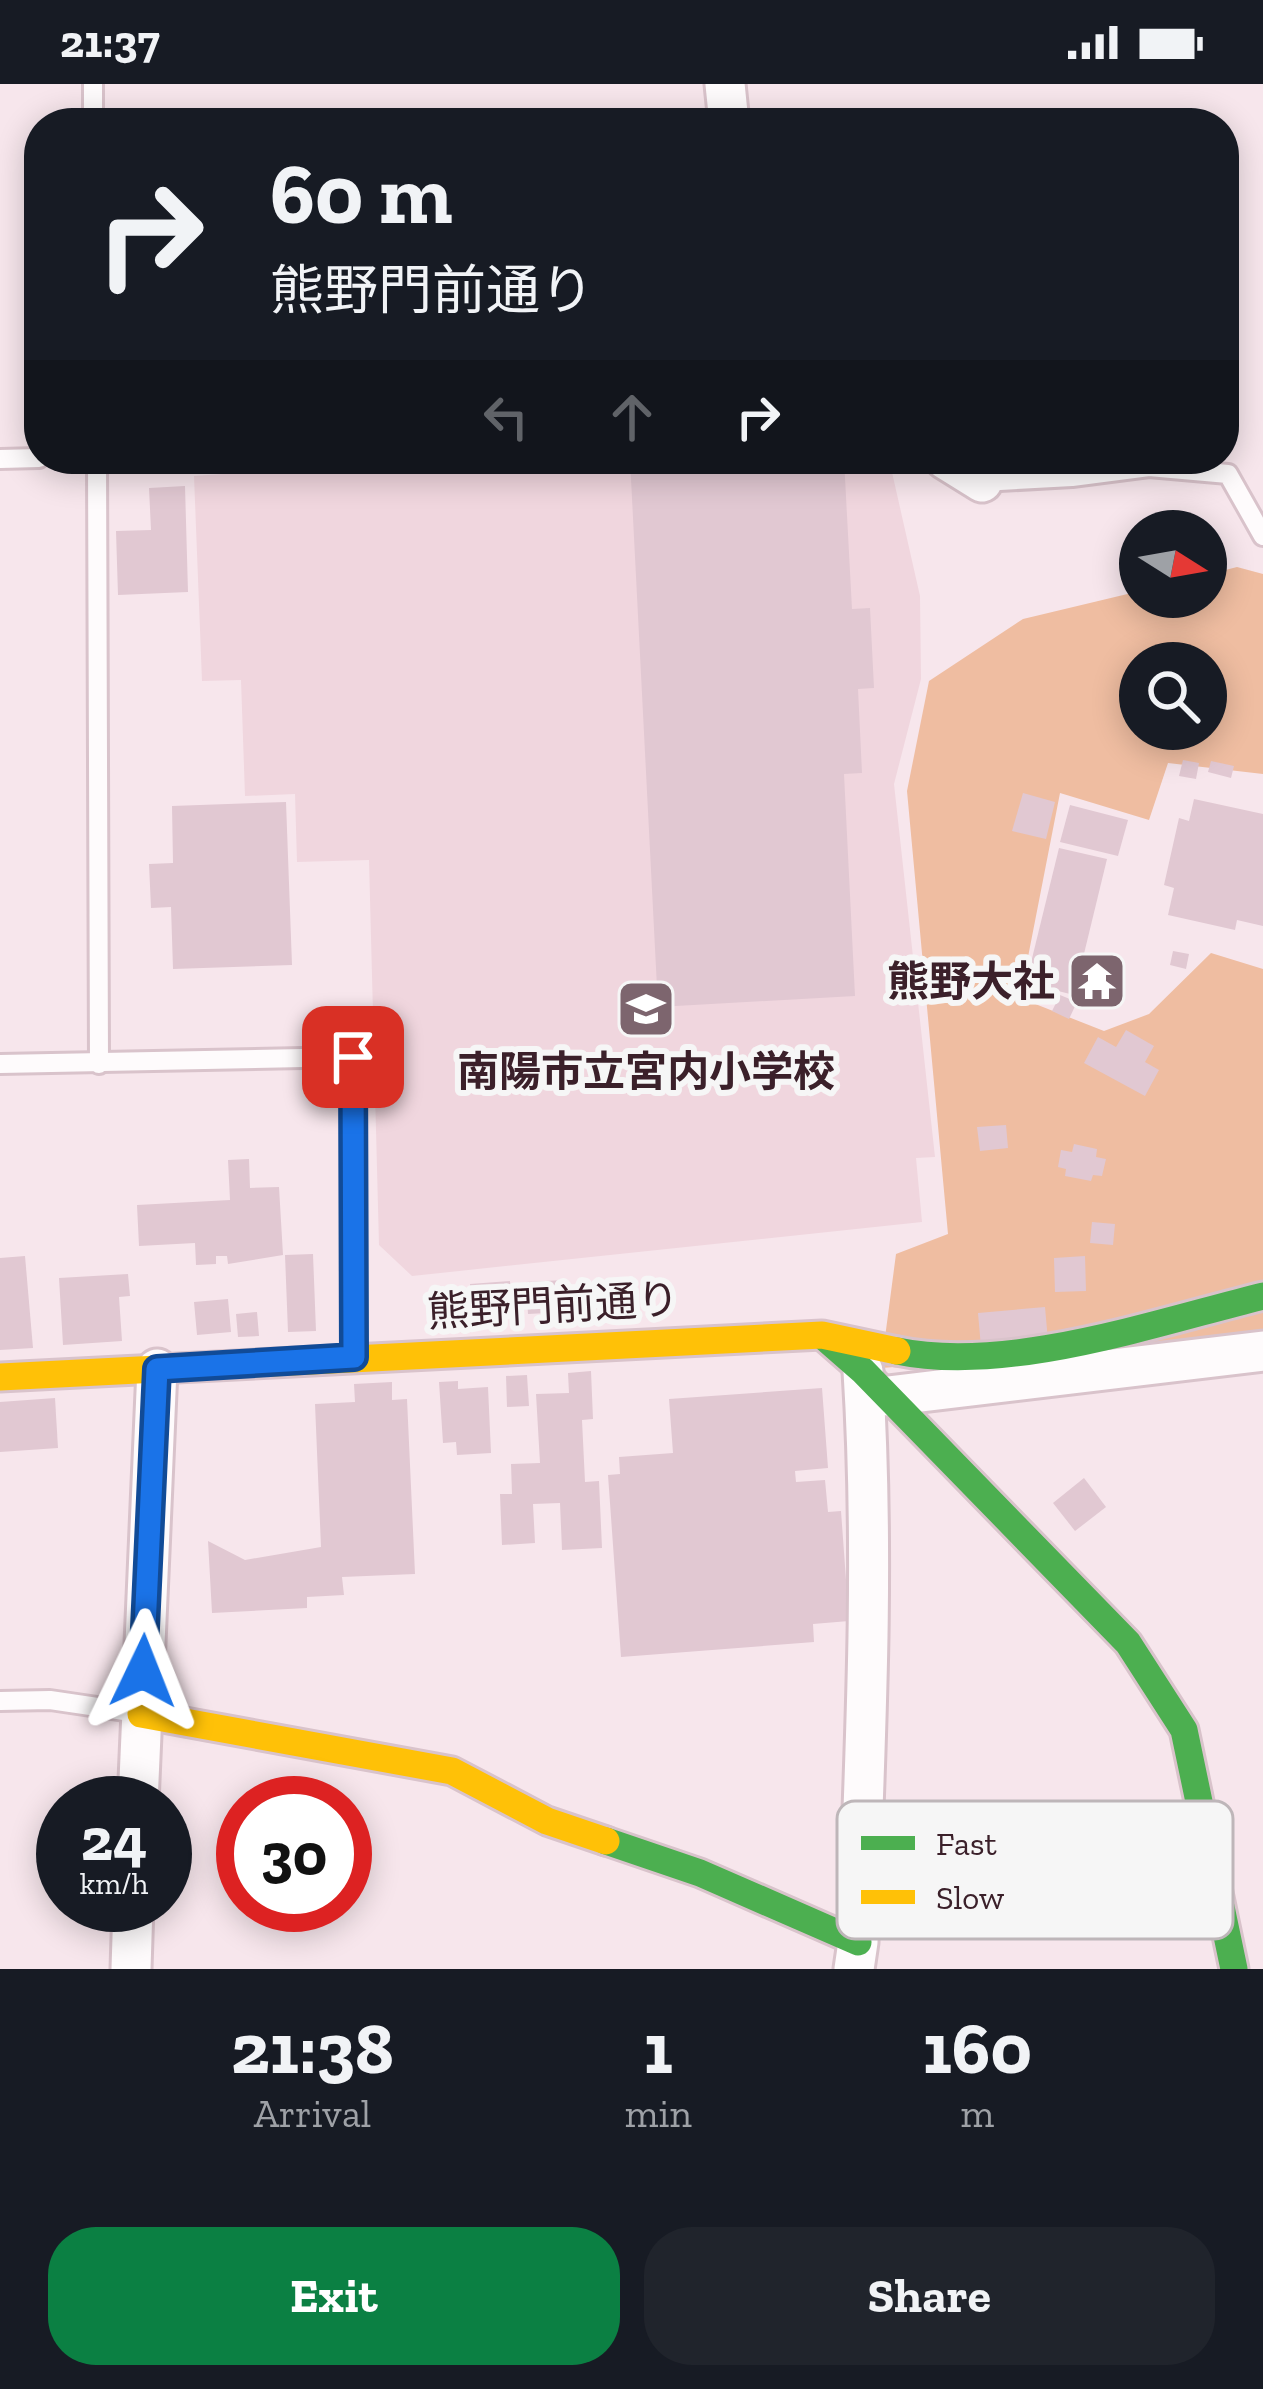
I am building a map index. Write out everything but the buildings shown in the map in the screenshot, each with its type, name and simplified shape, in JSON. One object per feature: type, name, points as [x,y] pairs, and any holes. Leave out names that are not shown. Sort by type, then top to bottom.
[{"type":"street","points":[[969,474],[982,482]]},
{"type":"street","name":"熊野門前通り","points":[[0,1378],[822,1335],[936,1359],[1073,1344],[1263,1296]]},
{"type":"street","points":[[822,1335],[875,1383],[1128,1643],[1184,1730],[1199,1801]]},
{"type":"street","points":[[875,1383],[1263,1351]]},
{"type":"street","points":[[138,1776],[157,1369]]},
{"type":"street","points":[[863,1801],[875,1383]]},
{"type":"street","points":[[141,1714],[452,1772],[547,1821],[700,1873],[856,1956]]},
{"type":"street","points":[[131,1969],[133,1932]]},
{"type":"street","points":[[1228,1939],[1234,1969]]},
{"type":"lane","points":[[97,474],[99,1064]]},
{"type":"lane","points":[[982,482],[1093,474]]},
{"type":"lane","points":[[1228,474],[1263,536]]},
{"type":"lane","points":[[0,1064],[353,1057],[354,1357]]},
{"type":"lane","points":[[0,1701],[50,1700],[141,1714]]},
{"type":"shaded area","name":"南陽市立宮内小学校","points":[[892,474],[920,596],[921,679],[894,784],[935,1157],[916,1158],[922,1222],[412,1276],[379,1245],[369,860],[297,862],[295,794],[245,796],[241,680],[202,681],[194,476]]},
{"type":"shaded area","name":"熊野大社","points":[[1237,567],[1263,574],[1263,774],[1168,763],[1149,820],[1060,793],[1020,998],[1104,1031],[1149,1014],[1211,953],[1263,969],[1263,1340],[881,1368],[896,1254],[948,1234],[907,791],[929,681],[1023,619],[1119,596],[1119,618],[1227,618],[1227,570]]},
{"type":"traffic: fast","points":[[897,1351],[940,1356],[1032,1351],[1263,1296]]},
{"type":"traffic: fast","points":[[823,1336],[863,1371],[1128,1643],[1184,1730],[1199,1801]]},
{"type":"traffic: fast","points":[[606,1841],[700,1873],[837,1933]]},
{"type":"traffic: fast","points":[[851,1939],[858,1942]]},
{"type":"traffic: fast","points":[[1228,1939],[1234,1969]]},
{"type":"traffic: slow","points":[[0,1377],[822,1335],[897,1351]]},
{"type":"traffic: slow","points":[[141,1714],[452,1771],[547,1821],[606,1841]]},
{"type":"place","name":"熊野大社","points":[[1097,981]]},
{"type":"place","name":"南陽市立宮内小学校","points":[[646,1009]]},
{"type":"route","points":[[143,1671],[157,1369],[354,1357],[353,1057]]}]
